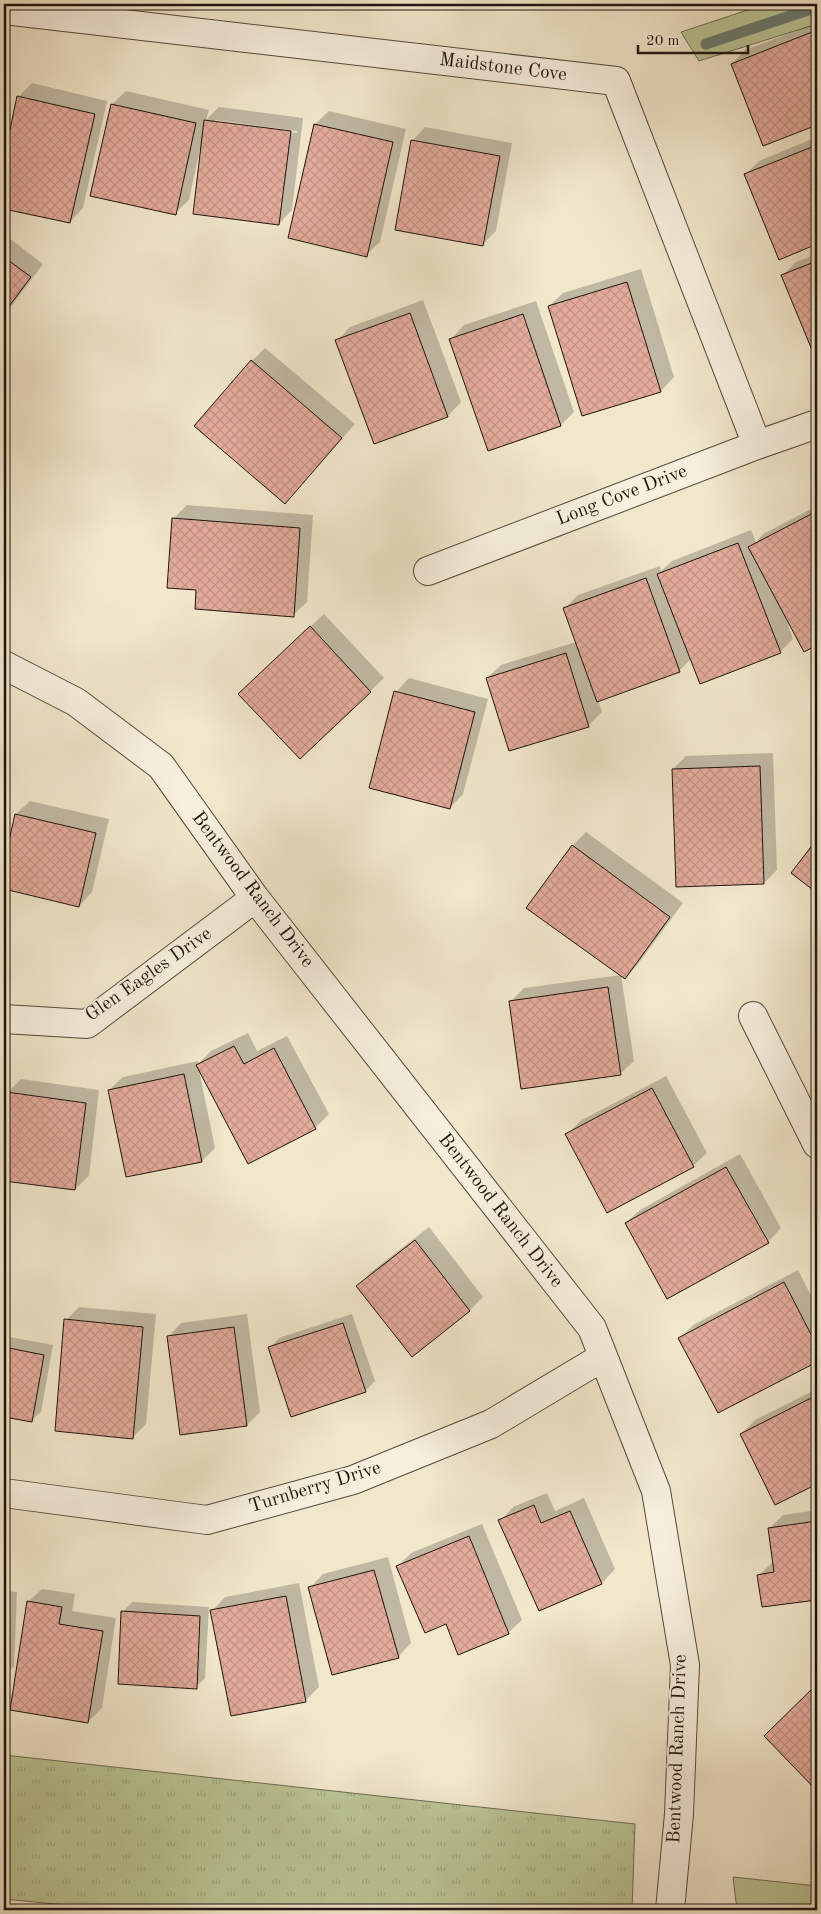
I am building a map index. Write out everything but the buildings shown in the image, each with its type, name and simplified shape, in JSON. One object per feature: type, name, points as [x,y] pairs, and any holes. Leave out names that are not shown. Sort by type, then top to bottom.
[{"type":"street","name":"Maidstone Cove","points":[[4,10],[616,82],[757,444]]},
{"type":"street","name":"Long Cove Drive","points":[[428,571],[757,444],[817,424]]},
{"type":"street","name":"Bentwood Ranch Drive","points":[[4,665],[76,702],[161,766],[255,898],[592,1328],[656,1490],[685,1665],[680,1814],[670,1910]]},
{"type":"street","name":"Glen Eagles Drive","points":[[4,1019],[87,1024],[255,898]]},
{"type":"street","points":[[753,1016],[817,1144]]},
{"type":"street","name":"Turnberry Drive","points":[[4,1493],[207,1520],[353,1480],[482,1428],[603,1357]]},
{"type":"green space","points":[[766,4],[817,4],[817,24],[699,61],[681,32]]},
{"type":"green space","points":[[4,1755],[635,1824],[632,1910],[117,1910],[4,1899]]},
{"type":"green space","points":[[733,1877],[817,1886],[817,1910],[737,1910]]},
{"type":"waterway","points":[[706,44],[817,7]]}]
